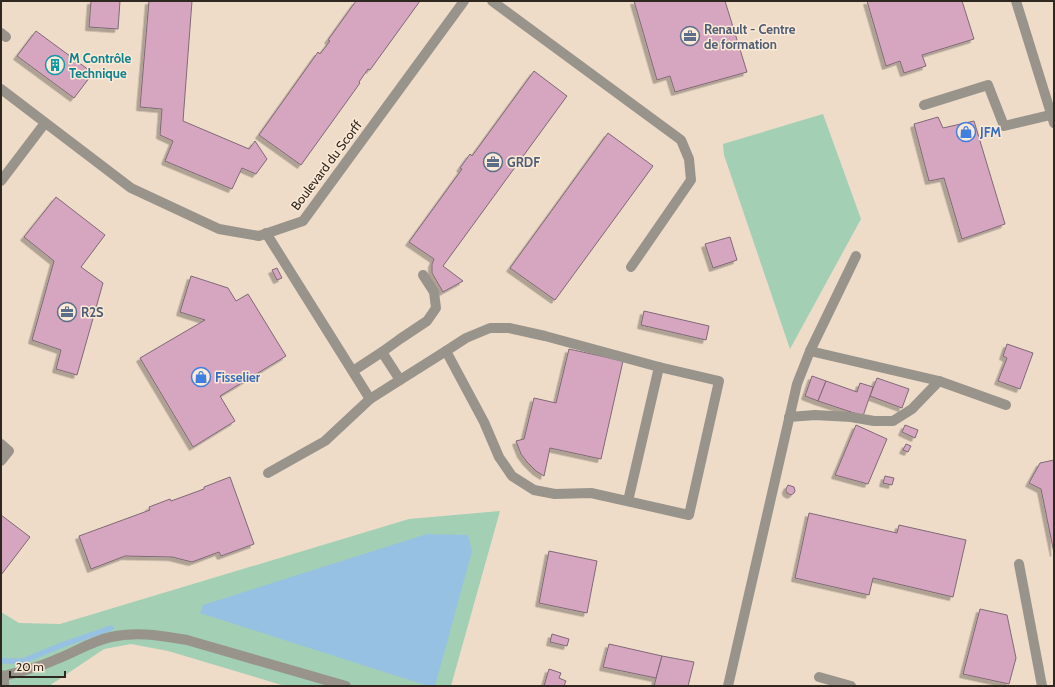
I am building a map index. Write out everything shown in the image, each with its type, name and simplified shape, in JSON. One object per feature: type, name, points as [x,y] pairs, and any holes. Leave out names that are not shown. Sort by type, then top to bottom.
[{"type":"street","name":"Boulevard du Scorff","points":[[1,89],[131,188],[219,229],[259,236],[302,221],[464,1]]},
{"type":"street","points":[[492,1],[681,140],[689,159],[691,180],[631,267]]},
{"type":"street","points":[[924,105],[988,85],[1004,126],[1053,117],[1016,1]]},
{"type":"street","points":[[1,181],[45,123]]},
{"type":"street","points":[[266,233],[370,399]]},
{"type":"street","points":[[728,686],[797,384],[810,351],[856,256]]},
{"type":"street","points":[[353,371],[427,321],[436,308],[434,292],[423,274]]},
{"type":"street","points":[[268,473],[325,441],[370,399],[466,338],[490,328],[509,328],[719,381],[689,515],[591,493],[555,494],[534,490],[512,476],[499,456],[484,422],[446,351]]},
{"type":"street","points":[[810,351],[939,381],[1006,405]]},
{"type":"street","points":[[382,352],[400,380]]},
{"type":"street","points":[[628,501],[659,367]]},
{"type":"street","points":[[789,417],[815,415],[851,417],[874,421],[893,421],[912,409],[939,381]]},
{"type":"street","points":[[1,444],[9,451],[1,461]]},
{"type":"street","points":[[1019,564],[1042,686]]},
{"type":"street","points":[[3,679],[111,637],[134,634],[187,640],[346,686]]},
{"type":"street","points":[[819,677],[851,686]]},
{"type":"green space","points":[[823,114],[861,219],[790,349],[724,155],[723,144]]},
{"type":"green space","points":[[500,511],[451,686],[285,686],[168,651],[131,644],[104,649],[49,686],[1,686],[1,612],[19,623],[60,624],[409,519]]},
{"type":"water","points":[[427,534],[468,535],[472,551],[435,686],[428,686],[200,613],[203,605]]},
{"type":"building","points":[[91,1],[120,1],[118,29],[89,27]]},
{"type":"building","points":[[149,1],[192,1],[183,121],[249,149],[255,141],[267,159],[256,174],[242,168],[232,189],[165,161],[173,141],[160,135],[162,109],[140,107]]},
{"type":"building","points":[[356,1],[420,1],[370,70],[368,69],[359,82],[360,83],[301,165],[259,135],[318,52],[320,54],[330,41],[328,40]]},
{"type":"building","name":"Renault - Centre de formation","points":[[634,1],[725,1],[747,72],[675,92],[670,76],[657,80]]},
{"type":"building","points":[[867,1],[962,1],[974,39],[922,55],[926,66],[904,73],[900,61],[886,66]]},
{"type":"building","name":"M Contrôle Technique","points":[[36,31],[93,73],[74,98],[17,56]]},
{"type":"building","points":[[534,71],[567,96],[443,266],[463,281],[443,292],[432,273],[432,264],[434,259],[409,242],[462,169],[460,168],[470,154],[472,156]]},
{"type":"building","points":[[938,117],[943,128],[974,121],[1005,224],[962,239],[944,178],[929,181],[914,124]]},
{"type":"building","points":[[608,133],[653,166],[555,300],[510,268]]},
{"type":"building","name":"R2S","points":[[56,197],[105,235],[81,267],[103,283],[77,375],[56,369],[61,350],[32,340],[54,261],[24,237]]},
{"type":"building","points":[[730,237],[737,260],[713,268],[705,244]]},
{"type":"building","points":[[277,268],[282,278],[277,280],[272,270]]},
{"type":"building","name":"Fisselier","points":[[191,276],[228,288],[236,301],[248,294],[286,356],[220,396],[235,421],[193,447],[140,358],[205,320],[180,312]]},
{"type":"building","points":[[644,311],[709,326],[706,340],[641,325]]},
{"type":"building","points":[[1007,344],[1033,353],[1020,389],[998,381],[1007,358],[1003,356]]},
{"type":"building","points":[[569,349],[623,361],[601,459],[550,448],[544,476],[536,471],[527,462],[521,454],[516,441],[524,439],[534,398],[556,403]]},
{"type":"building","points":[[812,376],[826,381],[818,401],[805,396]]},
{"type":"building","points":[[877,378],[909,389],[902,408],[870,396]]},
{"type":"building","points":[[826,381],[857,392],[860,383],[873,387],[863,416],[818,401]]},
{"type":"building","points":[[856,425],[887,439],[868,484],[835,475]]},
{"type":"building","points":[[905,425],[918,430],[915,438],[902,432]]},
{"type":"building","points":[[906,444],[911,446],[908,452],[903,450]]},
{"type":"building","points":[[1054,460],[1054,553],[1041,489],[1029,483],[1040,463]]},
{"type":"building","points":[[885,476],[894,478],[892,485],[883,483]]},
{"type":"building","points":[[230,477],[254,544],[221,556],[219,552],[192,562],[172,557],[125,556],[91,569],[79,536],[150,510],[149,507],[170,499],[171,501],[204,489],[204,487]]},
{"type":"building","points":[[788,485],[794,487],[795,491],[791,495],[786,491]]},
{"type":"building","points":[[809,513],[897,533],[899,525],[966,540],[953,597],[873,578],[869,595],[795,578]]},
{"type":"building","points":[[1,515],[30,537],[1,575]]},
{"type":"building","points":[[549,551],[597,561],[587,613],[539,603]]},
{"type":"building","points":[[980,609],[1007,615],[1016,658],[1009,684],[963,674]]},
{"type":"building","points":[[552,634],[569,639],[567,646],[550,642]]},
{"type":"building","points":[[609,644],[662,656],[656,678],[603,667]]},
{"type":"building","points":[[662,656],[694,662],[688,686],[654,686]]},
{"type":"building","points":[[549,669],[561,673],[559,678],[566,681],[564,686],[544,686]]},
{"type":"waterway","points":[[1,661],[23,661],[62,645],[111,628]]},
{"type":"place","name":"Renault - Centre de formation","points":[[690,36]]},
{"type":"place","name":"M Contrôle Technique","points":[[55,65]]},
{"type":"place","name":"JFM","points":[[966,132]]},
{"type":"place","name":"GRDF","points":[[493,162]]},
{"type":"place","name":"R2S","points":[[67,312]]},
{"type":"place","name":"Fisselier","points":[[201,377]]}]
